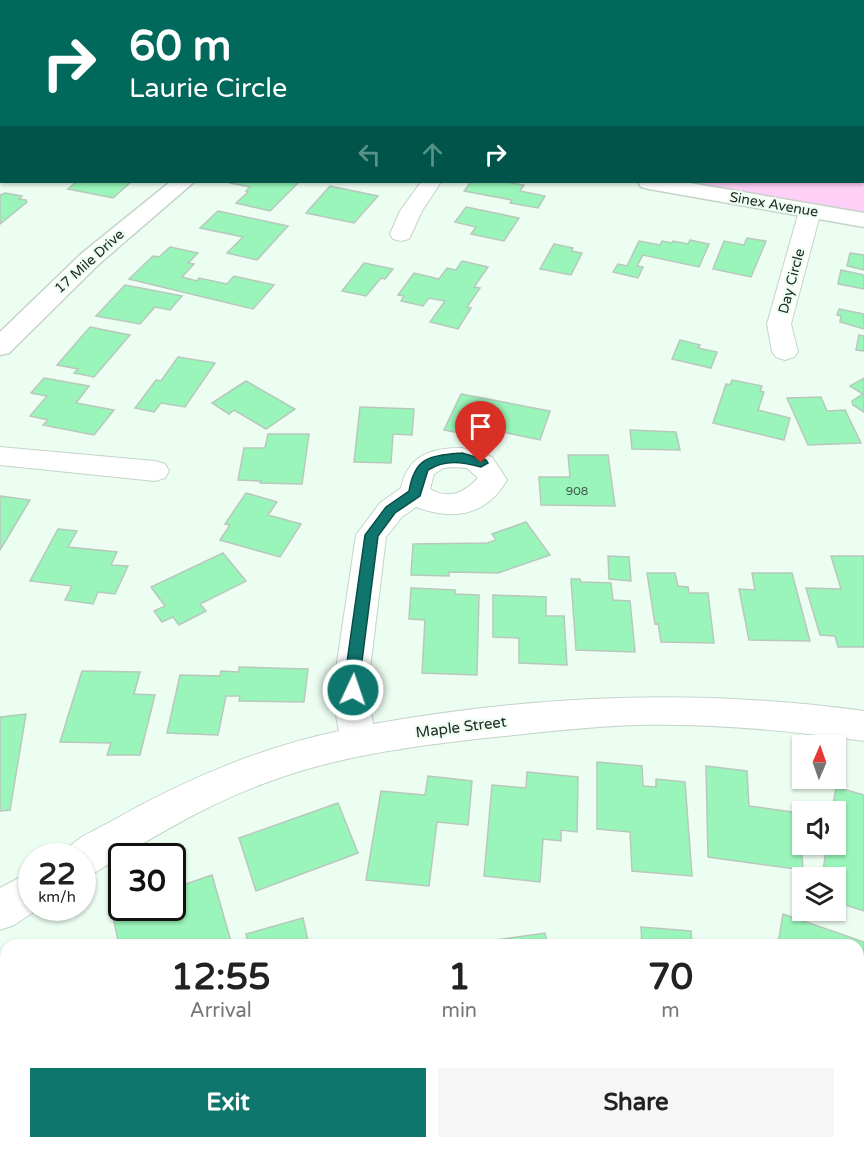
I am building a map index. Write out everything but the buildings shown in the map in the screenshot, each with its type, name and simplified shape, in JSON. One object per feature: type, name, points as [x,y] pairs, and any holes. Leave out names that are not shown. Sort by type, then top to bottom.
[{"type":"main road","name":"17 Mile Drive","points":[[0,346],[90,259],[182,183]]},
{"type":"main road","name":"Sinex Avenue","points":[[655,183],[864,220]]},
{"type":"street","points":[[401,234],[411,211],[430,183]]},
{"type":"street","name":"Day Circle","points":[[785,352],[779,324],[810,211]]},
{"type":"street","points":[[0,456],[155,471]]},
{"type":"street","points":[[359,742],[353,710],[353,669],[371,535],[391,510],[415,493]]},
{"type":"street","name":"Maple Street","points":[[96,850],[123,834],[221,785],[280,761],[359,742],[453,727],[601,712],[663,710],[752,714],[864,726]]},
{"type":"street","points":[[0,910],[18,899]]},
{"type":"shaded area","points":[[655,183],[864,183],[864,220]]},
{"type":"route","points":[[353,690],[353,669],[371,535],[391,510],[415,493],[418,476],[423,467],[435,460],[462,457],[481,463]]}]
